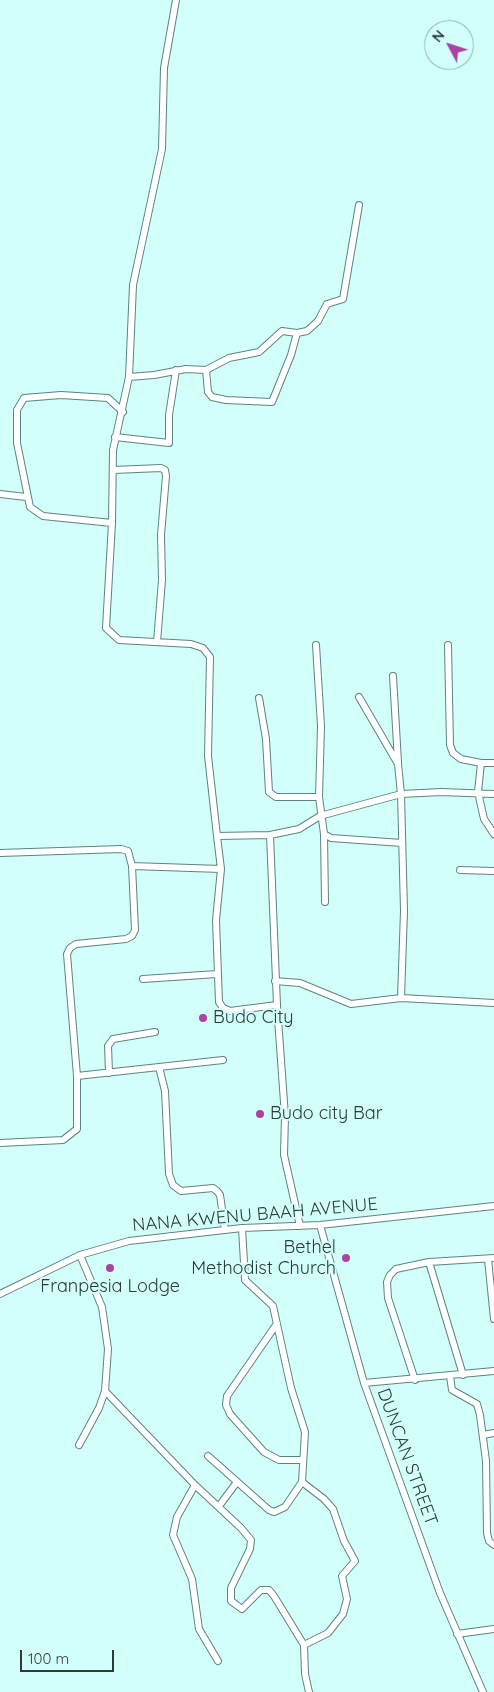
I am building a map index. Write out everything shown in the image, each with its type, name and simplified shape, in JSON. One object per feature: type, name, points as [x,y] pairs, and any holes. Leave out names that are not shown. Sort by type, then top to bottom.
[{"type":"street","points":[[176,0],[164,68],[162,149],[133,285],[129,377],[123,412],[116,437],[106,628],[119,640],[191,644],[203,648],[210,657],[208,756],[221,869],[216,920],[219,1002],[223,1008],[230,1011],[277,1005]]},
{"type":"street","points":[[129,377],[154,375],[176,370],[206,370],[229,358],[259,352],[282,331],[297,334],[308,331],[318,321],[327,304],[342,299],[359,205]]},
{"type":"street","points":[[206,370],[208,392],[212,397],[226,400],[272,402],[291,356],[297,334]]},
{"type":"street","points":[[116,437],[169,443],[169,415],[176,370]]},
{"type":"street","points":[[112,523],[43,516],[30,507],[26,497],[24,474],[17,443],[18,410],[21,401],[32,396],[61,395],[108,398],[123,412]]},
{"type":"street","points":[[113,470],[161,468],[165,470],[161,535],[162,580],[157,642]]},
{"type":"street","points":[[0,494],[26,497]]},
{"type":"street","points":[[316,645],[321,726],[319,797],[320,816],[324,834],[325,902]]},
{"type":"street","points":[[448,645],[450,745],[453,753],[462,759],[494,763]]},
{"type":"street","points":[[393,676],[401,794],[404,941],[401,998]]},
{"type":"street","points":[[359,696],[398,764]]},
{"type":"street","points":[[259,698],[266,739],[269,792],[276,797],[319,797]]},
{"type":"street","points":[[481,762],[478,792],[484,819],[494,834]]},
{"type":"street","points":[[217,836],[270,834],[298,829],[320,816],[401,794],[478,792],[494,794]]},
{"type":"street","points":[[270,834],[275,981],[285,1116],[284,1154],[300,1226]]},
{"type":"street","points":[[324,834],[331,838],[402,843]]},
{"type":"street","points":[[0,853],[121,849],[128,851],[132,866],[135,930],[132,936],[126,939],[76,944],[67,954],[77,1076],[77,1129],[71,1136],[63,1140],[0,1144]]},
{"type":"street","points":[[132,866],[221,869]]},
{"type":"street","points":[[460,870],[494,871]]},
{"type":"street","points":[[143,980],[217,974]]},
{"type":"street","points":[[275,981],[300,983],[350,1004],[401,998],[494,1003]]},
{"type":"street","points":[[109,1072],[108,1046],[113,1039],[155,1032]]},
{"type":"street","points":[[77,1076],[223,1060]]},
{"type":"street","points":[[159,1067],[164,1091],[169,1174],[173,1185],[181,1191],[213,1188],[218,1191],[225,1230]]},
{"type":"street","name":"NANA KWENU BAAH AVENUE","points":[[0,1294],[80,1255],[129,1241],[242,1228],[320,1225],[494,1206]]},
{"type":"street","name":"DUNCAN STREET","points":[[320,1225],[364,1384],[440,1593],[483,1692]]},
{"type":"street","points":[[208,1456],[274,1512],[285,1507],[302,1482],[305,1432],[291,1388],[273,1306],[246,1280],[242,1228]]},
{"type":"street","points":[[79,1445],[99,1408],[104,1391],[108,1349],[102,1307],[80,1255]]},
{"type":"street","points":[[415,1380],[388,1298],[387,1282],[396,1269],[429,1262],[491,1259],[494,1319]]},
{"type":"street","points":[[429,1262],[463,1375]]},
{"type":"street","points":[[276,1325],[228,1396],[226,1405],[230,1414],[264,1452],[279,1460],[303,1460]]},
{"type":"street","points":[[364,1384],[494,1371]]},
{"type":"street","points":[[450,1376],[452,1390],[477,1404],[487,1470],[487,1533],[494,1545]]},
{"type":"street","points":[[104,1391],[195,1485],[241,1528],[252,1544],[234,1580],[230,1596],[231,1601],[242,1609],[261,1590],[269,1590],[304,1645],[304,1674],[309,1692]]},
{"type":"street","points":[[483,1435],[494,1433]]},
{"type":"street","points":[[218,1506],[237,1482]]},
{"type":"street","points":[[302,1482],[324,1499],[333,1509],[344,1541],[355,1561],[342,1576],[347,1599],[343,1614],[328,1633],[304,1645]]},
{"type":"street","points":[[195,1485],[177,1517],[174,1535],[192,1579],[198,1629],[218,1661]]},
{"type":"street","points":[[457,1634],[494,1629]]},
{"type":"place","name":"Budo City","points":[[203,1018]]},
{"type":"place","name":"Budo city Bar","points":[[260,1114]]},
{"type":"place","name":"Bethel Methodist Church","points":[[346,1258]]},
{"type":"place","name":"Franpesia Lodge","points":[[110,1268]]}]
